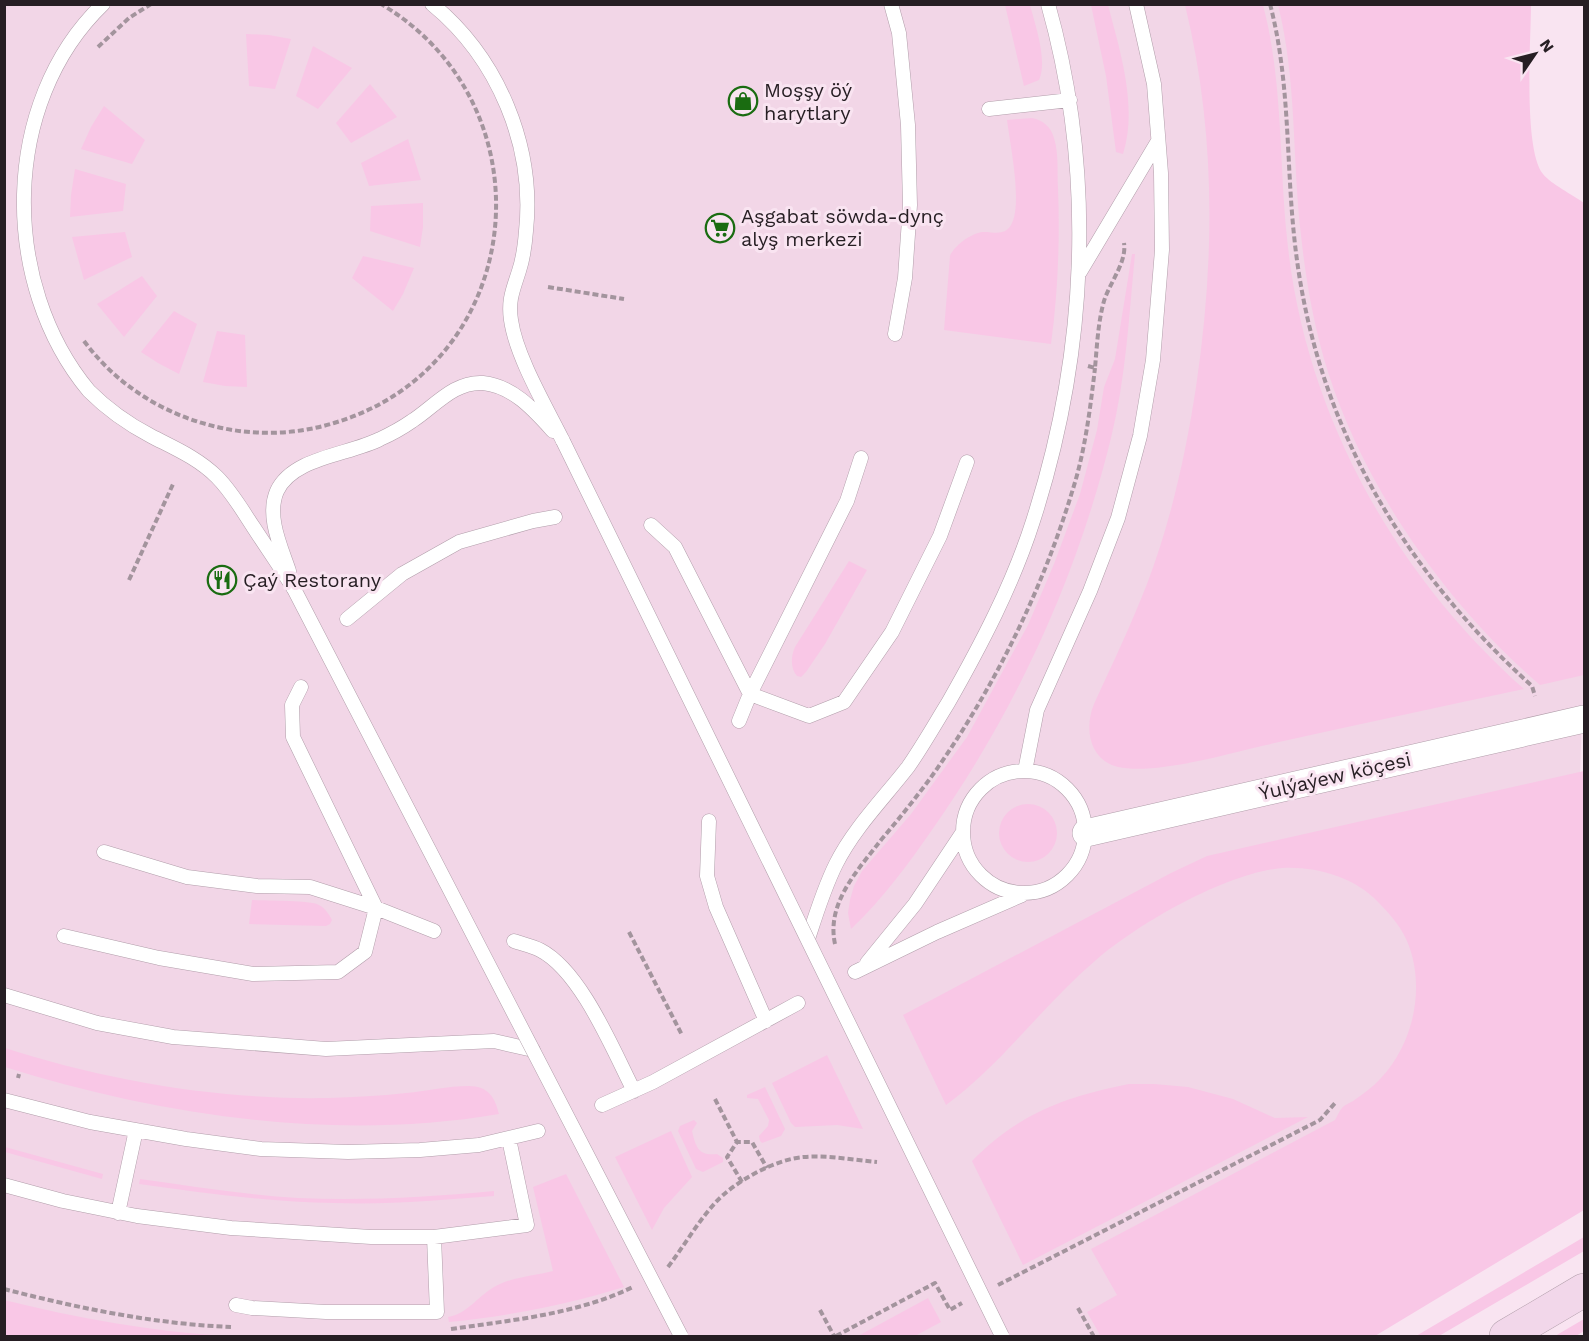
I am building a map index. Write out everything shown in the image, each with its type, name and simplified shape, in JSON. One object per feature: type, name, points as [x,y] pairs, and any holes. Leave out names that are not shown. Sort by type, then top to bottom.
[{"type":"street","name":"Ýulýaýew köçesi","points":[[1086,833],[1584,719]]},
{"type":"street","points":[[1506,1336],[1584,1290]]},
{"type":"lane","points":[[15,149],[31,99],[51,62],[77,29],[103,4]]},
{"type":"lane","points":[[432,4],[478,53],[499,88],[515,127],[525,168],[528,209],[524,251],[510,295],[510,318],[515,342],[1002,1336]]},
{"type":"lane","points":[[891,4],[899,33],[908,125],[910,205],[905,278],[895,334]]},
{"type":"lane","points":[[808,939],[836,865],[846,846],[910,764],[948,703],[983,638],[1011,579],[1033,522],[1052,457],[1070,361],[1080,272],[1075,137],[1070,100],[1048,4]]},
{"type":"lane","points":[[1024,771],[1037,710],[1118,518],[1140,436],[1154,360],[1162,250],[1161,173],[1154,84],[1136,4]]},
{"type":"lane","points":[[989,109],[1070,100]]},
{"type":"lane","points":[[1080,272],[1158,141]]},
{"type":"lane","points":[[21,283],[47,340],[72,374],[101,403],[118,416],[173,446],[214,474],[233,494],[294,589],[681,1336]]},
{"type":"lane","points":[[294,589],[275,530],[273,507],[277,492],[284,481],[306,465],[376,441],[412,421],[457,388],[481,383],[496,386],[518,397],[563,441]]},
{"type":"lane","points":[[739,721],[750,694],[847,501],[861,458]]},
{"type":"lane","points":[[651,525],[675,547],[750,694],[809,716],[844,702],[892,632],[940,536],[967,462]]},
{"type":"lane","points":[[346,619],[402,574],[459,542],[533,521],[555,518]]},
{"type":"lane","points":[[64,936],[159,958],[253,974],[338,972],[365,952],[376,908],[293,737],[292,705],[302,687]]},
{"type":"lane","points":[[1024,771],[1041,773],[1068,790],[1078,802],[1084,817],[1086,833],[1077,864],[1067,876],[1054,886],[1040,892],[1024,894],[1008,892],[993,885],[980,875],[965,847],[963,832],[965,816],[971,801],[981,788],[1009,773],[1024,771]]},
{"type":"lane","points":[[709,821],[707,876],[716,907],[766,1021]]},
{"type":"lane","points":[[963,832],[915,904],[860,970],[937,932],[1024,894]]},
{"type":"lane","points":[[104,852],[187,877],[256,886],[310,886],[434,930]]},
{"type":"lane","points":[[514,941],[540,950],[557,962],[583,994],[634,1091]]},
{"type":"lane","points":[[4,995],[97,1023],[173,1037],[326,1049],[494,1041],[533,1050]]},
{"type":"lane","points":[[602,1105],[634,1091],[798,1003]]},
{"type":"lane","points":[[4,1100],[90,1122],[186,1139],[261,1149],[348,1152],[420,1150],[479,1145],[538,1131]]},
{"type":"lane","points":[[118,1213],[136,1130]]},
{"type":"lane","points":[[4,1185],[118,1213],[231,1228],[371,1237],[434,1237],[527,1225],[508,1139]]},
{"type":"lane","points":[[236,1305],[326,1312],[437,1312],[434,1237]]},
{"type":"path","points":[[93,53],[129,18],[151,4]]},
{"type":"path","points":[[80,336],[114,375],[167,410],[196,422],[258,433],[320,428],[350,418],[378,405],[405,388],[428,368],[467,318],[490,260],[496,229],[497,198],[494,166],[487,136],[476,106],[460,79],[441,53],[419,31],[381,4]]},
{"type":"path","points":[[1270,4],[1282,73],[1294,236],[1301,288],[1310,333],[1338,415],[1383,509],[1403,542],[1452,606],[1480,637],[1532,686],[1535,696]]},
{"type":"path","points":[[836,948],[832,931],[836,913],[849,881],[929,780],[960,734],[1021,621],[1047,564],[1073,492],[1088,423],[1101,314],[1125,251],[1123,238]]},
{"type":"path","points":[[548,287],[624,299]]},
{"type":"path","points":[[129,580],[174,482]]},
{"type":"path","points":[[629,932],[682,1035]]},
{"type":"path","points":[[715,1099],[737,1142]]},
{"type":"path","points":[[992,1288],[1320,1120],[1336,1102]]},
{"type":"path","points":[[737,1142],[752,1142],[766,1168]]},
{"type":"path","points":[[737,1142],[727,1157],[742,1182]]},
{"type":"path","points":[[820,1310],[835,1336],[935,1282],[950,1310],[971,1299]]},
{"type":"path","points":[[995,1283],[1001,1293]]},
{"type":"path","points":[[1078,1308],[1093,1335],[1090,1336]]},
{"type":"shaded area","points":[[5,5],[1303,5],[1584,666],[1568,1093],[1114,1336],[5,1336]]},
{"type":"shaded area","points":[[1005,5],[1030,5],[1037,32],[1042,63],[1041,72],[1039,80],[1024,86]]},
{"type":"shaded area","points":[[1091,5],[1108,5],[1122,60],[1129,117],[1123,154],[1116,152],[1106,76]]},
{"type":"shaded area","points":[[1185,5],[1263,5],[1274,63],[1280,121],[1284,209],[1297,303],[1313,366],[1335,427],[1363,486],[1396,542],[1477,644],[1524,689],[1192,762],[1134,769],[1118,767],[1101,758],[1091,742],[1089,723],[1094,704],[1156,560],[1188,437],[1196,387],[1207,291],[1209,195],[1202,100]]},
{"type":"shaded area","points":[[1278,5],[1531,5],[1530,119],[1537,161],[1547,178],[1584,203],[1584,675],[1540,685],[1473,619],[1413,542],[1364,459],[1344,416],[1328,372],[1311,304],[1298,206],[1288,62]]},
{"type":"shaded area","points":[[246,34],[291,39],[275,89],[249,86]]},
{"type":"shaded area","points":[[313,46],[352,68],[318,109],[296,96]]},
{"type":"shaded area","points":[[370,84],[397,117],[351,143],[336,123]]},
{"type":"shaded area","points":[[104,106],[145,140],[132,164],[81,149]]},
{"type":"shaded area","points":[[1032,118],[1049,127],[1056,144],[1059,227],[1051,344],[944,330],[950,256],[972,235],[1005,231],[1011,225],[1016,204],[1016,189],[1007,120]]},
{"type":"shaded area","points":[[408,139],[421,180],[369,186],[361,163]]},
{"type":"shaded area","points":[[75,169],[126,184],[123,211],[70,217]]},
{"type":"shaded area","points":[[423,203],[420,247],[370,231],[371,206]]},
{"type":"shaded area","points":[[125,232],[132,257],[84,280],[72,237]]},
{"type":"shaded area","points":[[1132,254],[1135,254],[1129,323],[1116,415],[1097,490],[1062,591],[1017,689],[964,782],[905,867],[885,893],[851,929],[848,913],[850,900],[862,871],[911,814],[967,737],[1028,625],[1054,564],[1080,494],[1097,430],[1104,387],[1115,359]]},
{"type":"shaded area","points":[[363,256],[414,268],[393,311],[352,278]]},
{"type":"shaded area","points":[[142,276],[157,296],[124,337],[97,304]]},
{"type":"shaded area","points":[[174,311],[197,324],[179,374],[141,352]]},
{"type":"shaded area","points":[[217,331],[245,335],[247,387],[203,382]]},
{"type":"shaded area","points":[[849,561],[867,570],[825,644],[806,672],[801,677],[797,676],[792,662],[795,647]]},
{"type":"shaded area","points":[[1584,771],[1584,1210],[1375,1336],[1098,1336],[1100,1335],[1087,1312],[1117,1295],[1091,1249],[1335,1120],[1343,1107],[1371,1087],[1392,1064],[1408,1033],[1416,998],[1414,963],[1400,928],[1369,893],[1346,880],[1321,871],[1282,868],[1235,879],[1159,916],[1096,960],[1058,996],[1005,1053],[967,1089],[946,1105],[903,1015],[1207,856]]},
{"type":"shaded area","points":[[1028,804],[1044,809],[1052,817],[1057,833],[1052,849],[1044,857],[1028,862],[1012,857],[1004,849],[999,833],[1004,817],[1012,809]]},
{"type":"shaded area","points":[[252,900],[314,903],[323,908],[332,920],[326,926],[249,924]]},
{"type":"shaded area","points":[[5,1048],[124,1079],[246,1096],[338,1098],[469,1086],[486,1090],[493,1098],[499,1114],[437,1122],[375,1125],[312,1124],[187,1111],[125,1099],[5,1067]]},
{"type":"shaded area","points":[[827,1055],[863,1129],[837,1125],[795,1127],[791,1123],[772,1083]]},
{"type":"shaded area","points":[[1129,1084],[1188,1087],[1233,1099],[1275,1118],[1308,1117],[1023,1265],[972,1161],[1008,1131],[1044,1109],[1063,1101]]},
{"type":"shaded area","points":[[765,1087],[785,1129],[781,1136],[762,1143],[759,1136],[768,1126],[769,1120],[758,1099],[747,1098],[747,1095]]},
{"type":"shaded area","points":[[694,1120],[697,1123],[692,1131],[699,1150],[706,1154],[717,1154],[723,1158],[723,1162],[703,1172],[696,1169],[678,1131],[680,1126]]},
{"type":"shaded area","points":[[671,1131],[692,1177],[664,1208],[652,1230],[615,1157]]},
{"type":"shaded area","points":[[5,1147],[103,1174],[102,1179],[5,1152]]},
{"type":"shaded area","points":[[566,1174],[624,1287],[537,1309],[449,1322],[448,1317],[461,1312],[501,1284],[553,1271],[533,1187]]},
{"type":"shaded area","points":[[140,1179],[238,1193],[298,1198],[396,1198],[494,1191],[494,1196],[394,1203],[285,1201],[139,1184]]},
{"type":"shaded area","points":[[1584,1237],[1584,1251],[1439,1336],[1416,1336]]},
{"type":"shaded area","points":[[928,1298],[941,1322],[915,1336],[858,1336]]},
{"type":"shaded area","points":[[4,1300],[115,1323],[227,1336],[5,1336]]},
{"type":"shaded area","points":[[1584,1319],[1584,1331],[1576,1336],[1555,1336]]},
{"type":"place","name":"Moşşy öý harytlary","points":[[743,101]]},
{"type":"place","name":"Aşgabat söwda-dynç alyş merkezi","points":[[720,228]]},
{"type":"place","name":"Çaý Restorany","points":[[222,580]]}]
